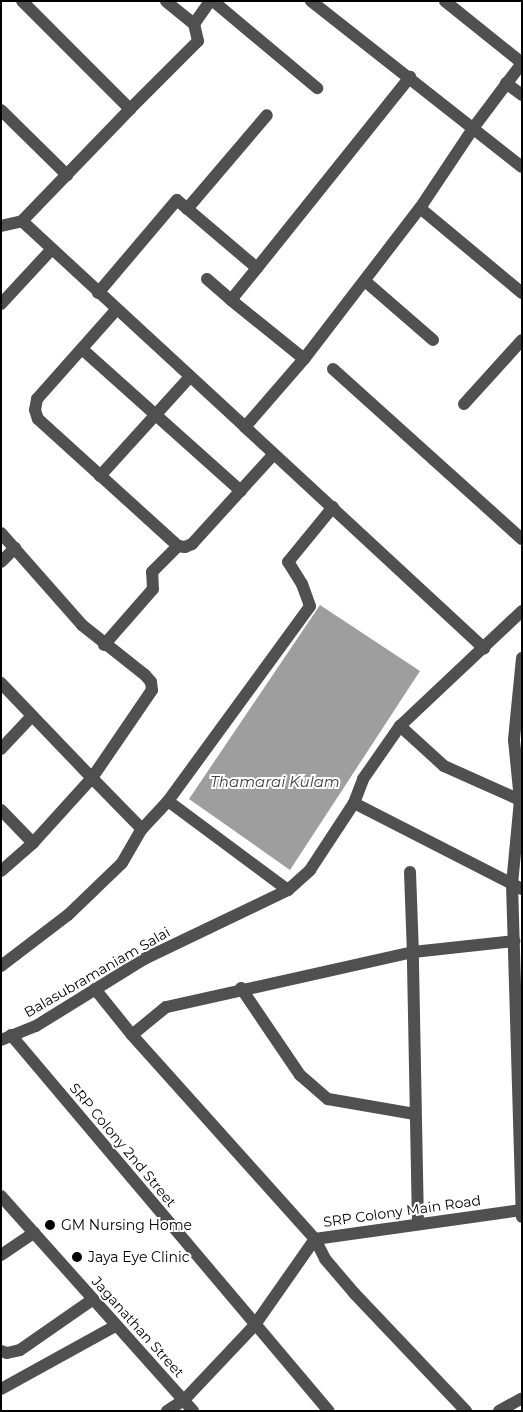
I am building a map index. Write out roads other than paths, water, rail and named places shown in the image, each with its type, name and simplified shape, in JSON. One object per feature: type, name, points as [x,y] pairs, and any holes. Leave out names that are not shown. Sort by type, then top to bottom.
[{"type":"street","points":[[22,1],[130,109]]},
{"type":"street","points":[[1,226],[22,221],[198,41],[194,24],[166,1]]},
{"type":"street","points":[[194,24],[212,1],[317,88]]},
{"type":"street","points":[[311,1],[474,127],[522,167]]},
{"type":"street","points":[[245,427],[304,359],[420,208],[474,127],[522,63],[445,1]]},
{"type":"street","points":[[231,300],[410,77]]},
{"type":"street","points":[[506,83],[522,95]]},
{"type":"street","points":[[1,110],[67,174]]},
{"type":"street","points":[[188,209],[267,115]]},
{"type":"street","points":[[98,293],[177,200],[257,268]]},
{"type":"street","points":[[420,208],[522,293]]},
{"type":"street","points":[[22,221],[189,378],[333,507],[484,648]]},
{"type":"street","points":[[1,304],[52,249]]},
{"type":"street","points":[[207,279],[304,359]]},
{"type":"street","points":[[365,280],[433,340]]},
{"type":"street","points":[[116,310],[37,399],[34,410],[38,419],[178,546]]},
{"type":"street","points":[[464,404],[522,340]]},
{"type":"street","points":[[82,348],[153,414],[241,490]]},
{"type":"street","points":[[334,369],[522,539]]},
{"type":"street","points":[[100,476],[153,414],[189,378]]},
{"type":"street","points":[[104,645],[153,589],[152,572],[178,546],[192,544],[273,455]]},
{"type":"street","points":[[1,966],[68,915],[122,863],[142,829],[168,801],[310,606],[302,584],[288,562],[333,507]]},
{"type":"street","points":[[1,533],[82,625],[151,682],[152,690],[92,778],[33,843],[1,871]]},
{"type":"street","points":[[1,562],[15,548]]},
{"type":"street","name":"Balasubramaniam Salai","points":[[6,1037],[36,1026],[144,958],[288,890],[310,870],[354,803],[363,779],[400,726],[444,681],[484,648],[522,611]]},
{"type":"street","points":[[521,1212],[514,941],[520,800],[514,740],[522,658]]},
{"type":"street","points":[[1,683],[142,829]]},
{"type":"street","points":[[1,749],[32,716]]},
{"type":"street","points":[[400,726],[444,766],[520,800]]},
{"type":"street","points":[[168,801],[288,890]]},
{"type":"street","points":[[354,803],[517,886]]},
{"type":"street","points":[[1,810],[33,843]]},
{"type":"street","points":[[410,872],[418,1224]]},
{"type":"street","points":[[132,1035],[166,1007],[241,988],[413,952],[514,941]]},
{"type":"street","points":[[241,988],[300,1075],[328,1098],[415,1114]]},
{"type":"street","points":[[95,989],[132,1035],[315,1239],[325,1259],[354,1293],[466,1411]]},
{"type":"street","name":"SRP Colony 2nd Street","points":[[6,1037],[329,1411]]},
{"type":"street","name":"Jaganathan Street","points":[[1,1196],[115,1326],[193,1411]]},
{"type":"street","name":"SRP Colony Main Road","points":[[167,1411],[184,1400],[254,1326],[315,1239],[521,1212]]},
{"type":"street","points":[[1,1255],[34,1233]]},
{"type":"street","points":[[1,1351],[7,1353],[20,1350],[92,1300]]},
{"type":"street","points":[[1,1389],[115,1326]]},
{"type":"street","points":[[499,1411],[522,1398]]},
{"type":"water","name":"Thamarai Kulam","points":[[320,605],[420,671],[290,870],[189,799]]},
{"type":"place","name":"GM Nursing Home","points":[[50,1225]]},
{"type":"place","name":"Jaya Eye Clinic","points":[[77,1257]]}]
